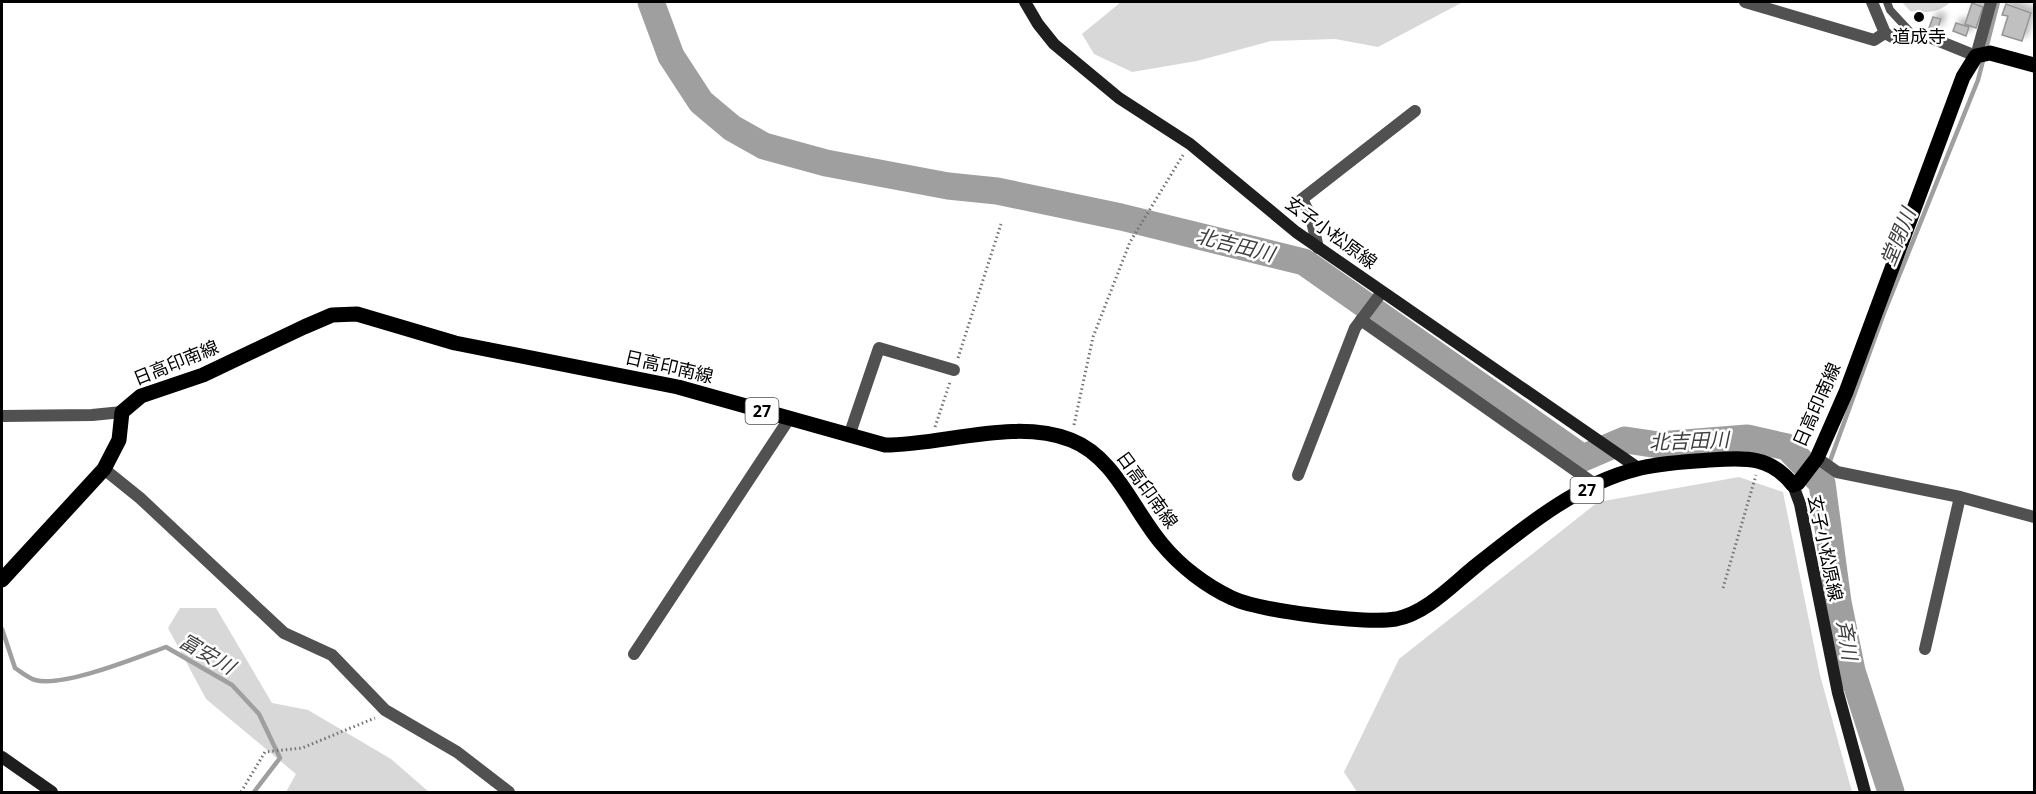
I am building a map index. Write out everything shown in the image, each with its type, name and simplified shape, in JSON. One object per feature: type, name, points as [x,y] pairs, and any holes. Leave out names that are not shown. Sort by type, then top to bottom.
[{"type":"main road","name":"玄子小松原線","points":[[1025,2],[1054,44],[1080,68],[1119,98],[1190,144],[1318,248],[1638,468]]},
{"type":"main road","points":[[1976,56],[1990,54],[2034,65]]},
{"type":"main road","name":"日高印南線","points":[[122,412],[141,396],[203,375],[332,315],[357,314],[455,343],[678,387],[885,445],[930,443],[1010,431],[1032,431],[1071,440],[1097,456],[1126,491],[1162,544],[1204,581],[1233,599],[1285,610],[1369,622],[1398,618],[1424,608],[1538,517],[1596,485],[1638,468],[1731,458],[1761,460],[1783,472],[1795,484],[1816,458],[1846,392],[1963,78],[1976,56]]},
{"type":"main road","points":[[2,580],[104,469],[119,440],[122,412]]},
{"type":"main road","name":"玄子小松原線","points":[[1795,484],[1838,693],[1865,792]]},
{"type":"main road","points":[[2,757],[52,792]]},
{"type":"street","points":[[1745,2],[1874,40],[1885,33]]},
{"type":"street","points":[[1872,2],[1885,33],[1896,39],[1929,37],[1976,56],[1991,2]]},
{"type":"street","points":[[1318,248],[1311,217],[1302,199],[1415,111]]},
{"type":"street","points":[[1299,476],[1355,328],[1382,292]]},
{"type":"street","points":[[1361,320],[1596,485]]},
{"type":"street","points":[[849,436],[879,348],[954,370]]},
{"type":"street","points":[[2,416],[92,415],[122,412]]},
{"type":"street","points":[[634,654],[789,419]]},
{"type":"street","points":[[1816,458],[1837,472],[1960,497],[2034,517]]},
{"type":"street","points":[[104,469],[140,498],[284,633],[332,655],[385,710],[457,752],[509,792]]},
{"type":"street","points":[[1925,648],[1960,497]]},
{"type":"lane","points":[[1887,2],[1890,10],[1916,38]]},
{"type":"path","points":[[1071,440],[1093,337],[1130,242],[1190,144]]},
{"type":"path","points":[[930,443],[1001,224]]},
{"type":"path","points":[[1723,588],[1761,460]]},
{"type":"path","points":[[241,792],[265,752],[302,748],[371,721],[385,710]]},
{"type":"shaded area","points":[[1121,2],[1463,2],[1378,47],[1335,39],[1271,41],[1197,61],[1132,72],[1094,54],[1082,34]]},
{"type":"shaded area","points":[[1902,2],[1950,2],[1937,10],[1921,12],[1910,11]]},
{"type":"shaded area","points":[[1739,477],[1783,492],[1820,675],[1852,792],[1357,792],[1344,772],[1399,659],[1598,502]]},
{"type":"shaded area","points":[[180,608],[216,608],[272,703],[308,710],[391,759],[429,792],[286,792],[296,774],[206,699],[168,628]]},
{"type":"building","points":[[1972,3],[1983,7],[1976,28],[1965,24]]},
{"type":"building","points":[[2006,4],[2031,13],[2022,41],[2002,35],[2008,16],[2002,15]]},
{"type":"building","points":[[1933,17],[1941,19],[1937,30],[1929,28]]},
{"type":"building","points":[[1956,23],[1969,27],[1966,36],[1953,31]]},
{"type":"waterway","name":"北吉田川","points":[[651,2],[671,56],[701,102],[732,128],[764,146],[826,163],[948,186],[997,191],[1121,217],[1304,262],[1583,458],[1625,440],[1659,445],[1747,438],[1787,447],[1822,483],[1838,602],[1852,671],[1891,792]]},
{"type":"waterway","name":"堂閉川","points":[[1822,483],[1884,313],[1978,80],[1998,2]]},
{"type":"waterway","name":"富安川","points":[[2,629],[15,668],[35,680],[63,680],[81,676],[166,647],[232,685],[259,714],[280,758],[254,792]]},
{"type":"place","name":"道成寺","points":[[1919,17]]},
{"type":"water label","name":"斉川","points":[[1847,640]]}]
